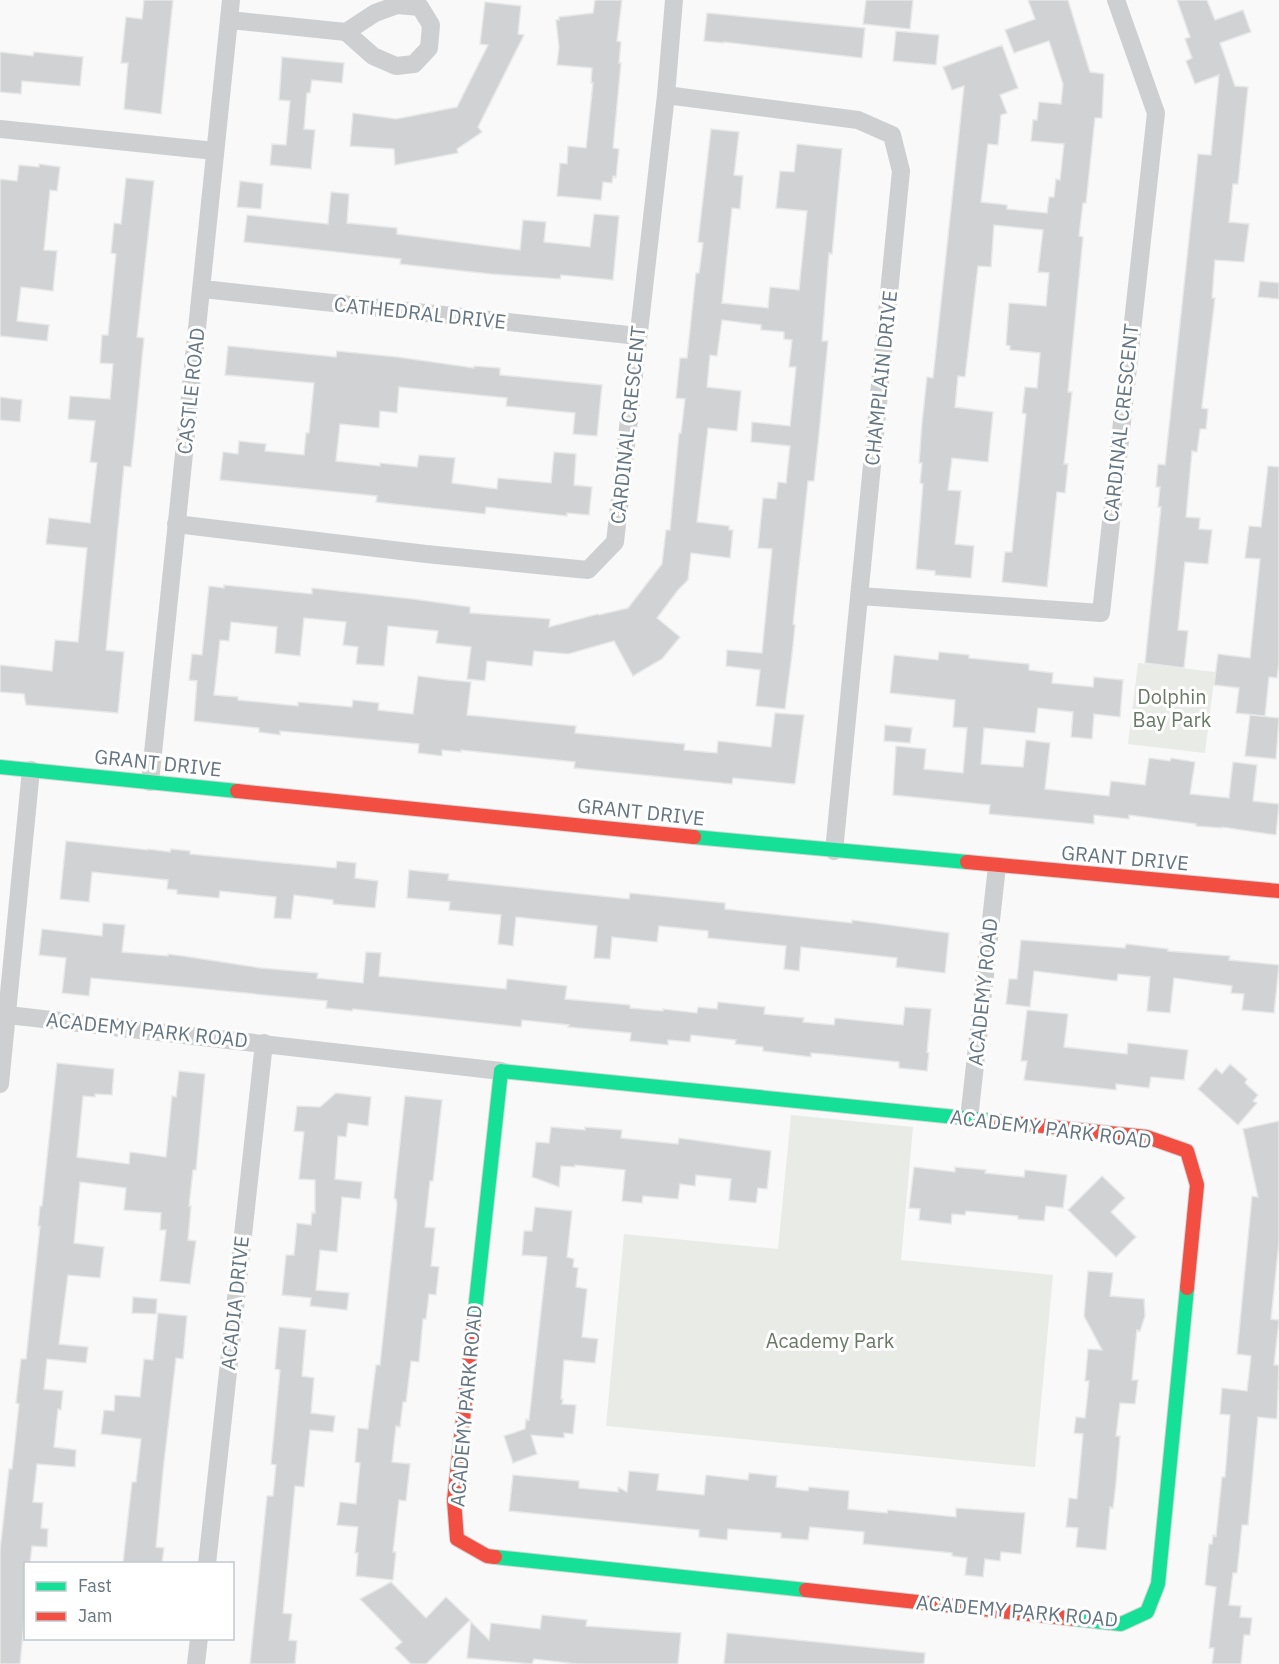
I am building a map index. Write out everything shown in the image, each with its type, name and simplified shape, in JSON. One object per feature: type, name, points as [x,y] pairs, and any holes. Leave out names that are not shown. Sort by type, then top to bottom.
[{"type":"street","name":"CASTLE ROAD","points":[[150,782],[203,289],[231,0]]},
{"type":"street","name":"CARDINAL CRESCENT","points":[[176,524],[426,554],[588,570],[615,542],[666,95],[674,0]]},
{"type":"street","name":"CARDINAL CRESCENT","points":[[860,596],[1101,613],[1156,113],[1116,0]]},
{"type":"street","points":[[230,20],[346,32]]},
{"type":"street","name":"CHAMPLAIN DRIVE","points":[[666,95],[858,120],[892,135],[901,171],[834,851]]},
{"type":"street","points":[[0,129],[215,151]]},
{"type":"street","name":"CATHEDRAL DRIVE","points":[[203,289],[638,336]]},
{"type":"street","name":"GRANT DRIVE","points":[[0,767],[834,851],[1279,891]]},
{"type":"street","points":[[0,1084],[30,770]]},
{"type":"street","name":"ACADEMY ROAD","points":[[969,1119],[997,866]]},
{"type":"street","name":"ACADEMY PARK ROAD","points":[[8,1015],[501,1071],[1148,1137],[1187,1150],[1197,1185],[1158,1584],[1147,1612],[1121,1624],[487,1556],[457,1539],[454,1500],[501,1071]]},
{"type":"street","name":"ACADIA DRIVE","points":[[207,1562],[264,1043]]},
{"type":"street","points":[[196,1664],[199,1640]]},
{"type":"green space","name":"Dolphin Bay Park","points":[[1138,663],[1215,672],[1205,753],[1128,744]]},
{"type":"green space","name":"Academy Park","points":[[791,1115],[913,1127],[901,1260],[1053,1275],[1035,1467],[606,1426],[624,1234],[778,1249]]},
{"type":"building","points":[[144,0],[173,0],[161,114],[124,109],[128,63],[121,63],[126,17],[142,19]]},
{"type":"building","points":[[595,0],[622,0],[617,41],[621,42],[619,63],[621,63],[613,148],[619,149],[616,177],[613,176],[612,183],[603,182],[601,200],[557,196],[560,163],[567,164],[568,146],[586,148],[593,83],[591,83],[592,68],[557,65],[559,47],[556,20],[559,20],[559,17],[593,13]]},
{"type":"building","points":[[866,0],[913,0],[910,29],[863,24]]},
{"type":"building","points":[[1028,0],[1068,0],[1090,72],[1104,74],[1102,118],[1095,118],[1086,203],[1083,203],[1079,236],[1083,237],[1068,392],[1072,392],[1064,464],[1068,464],[1065,493],[1057,492],[1047,587],[1002,582],[1005,552],[1012,552],[1026,414],[1022,413],[1025,387],[1037,388],[1040,353],[1010,350],[1010,346],[1006,345],[1009,303],[1046,306],[1049,273],[1038,272],[1043,230],[994,225],[991,267],[978,266],[965,377],[958,376],[955,407],[993,412],[988,462],[952,458],[948,490],[961,491],[955,544],[974,546],[971,578],[935,575],[935,571],[916,569],[923,484],[920,483],[922,463],[919,463],[922,423],[927,377],[933,378],[964,86],[952,90],[943,67],[1002,45],[1018,88],[1000,95],[1007,113],[1001,115],[998,145],[988,144],[981,202],[1007,205],[1007,209],[1047,213],[1049,197],[1054,197],[1056,179],[1060,180],[1064,144],[1031,141],[1033,120],[1037,120],[1039,102],[1061,104],[1063,84],[1049,41],[1014,53],[1005,30],[1035,19]]},
{"type":"building","points":[[1177,0],[1207,0],[1215,20],[1243,10],[1251,32],[1220,43],[1235,86],[1248,87],[1238,184],[1233,184],[1229,222],[1249,224],[1244,262],[1215,260],[1212,298],[1215,298],[1202,406],[1208,409],[1206,429],[1200,429],[1197,452],[1192,451],[1186,517],[1200,518],[1199,529],[1212,530],[1208,564],[1185,562],[1178,630],[1188,631],[1184,668],[1145,663],[1161,507],[1158,507],[1160,487],[1156,487],[1158,464],[1165,465],[1198,154],[1211,155],[1219,75],[1195,84],[1186,61],[1192,58],[1185,39],[1190,37]]},
{"type":"building","points":[[485,2],[521,6],[518,34],[524,35],[478,127],[482,132],[457,149],[458,153],[395,165],[394,149],[350,146],[353,113],[396,119],[457,107],[488,45],[480,44]]},
{"type":"building","points":[[707,13],[865,28],[862,58],[704,41]]},
{"type":"building","points":[[896,31],[939,35],[936,65],[893,61]]},
{"type":"building","points":[[0,52],[33,56],[34,52],[83,57],[80,86],[22,81],[21,94],[0,92]]},
{"type":"building","points":[[282,57],[344,63],[342,83],[312,80],[310,93],[307,93],[304,129],[315,130],[311,169],[270,165],[272,144],[286,145],[290,101],[279,100]]},
{"type":"building","points":[[711,129],[739,132],[734,175],[743,176],[740,209],[732,208],[722,303],[768,308],[770,287],[799,290],[807,211],[776,208],[780,171],[794,172],[797,144],[842,149],[832,254],[829,253],[822,341],[828,341],[819,434],[814,481],[808,481],[785,709],[756,706],[760,670],[726,666],[727,650],[762,653],[772,549],[758,548],[763,498],[776,499],[778,482],[786,483],[790,446],[751,442],[752,422],[790,426],[796,367],[789,367],[792,340],[784,339],[784,332],[761,330],[761,325],[722,320],[717,356],[710,355],[707,387],[741,391],[737,431],[708,428],[697,522],[729,526],[729,530],[733,530],[730,558],[691,553],[688,580],[657,618],[680,637],[662,659],[633,676],[614,641],[568,654],[534,651],[532,666],[487,661],[485,681],[467,679],[471,647],[436,643],[438,631],[388,626],[384,666],[356,664],[358,647],[343,645],[346,622],[304,618],[300,656],[275,653],[277,627],[231,622],[229,641],[220,640],[214,695],[238,697],[238,700],[298,706],[298,702],[352,707],[353,700],[379,703],[378,710],[413,714],[418,676],[471,682],[467,715],[576,726],[575,733],[685,744],[684,750],[717,753],[718,741],[771,747],[775,713],[804,715],[795,784],[733,778],[732,784],[574,768],[575,762],[461,750],[461,752],[442,750],[442,756],[418,753],[419,744],[280,731],[280,735],[259,732],[259,728],[194,721],[197,681],[189,680],[192,654],[202,655],[209,586],[224,588],[224,585],[312,594],[312,588],[413,599],[470,607],[470,613],[550,619],[549,627],[628,608],[662,564],[666,530],[670,530],[679,433],[681,433],[685,399],[676,398],[680,358],[687,358],[696,273],[699,273],[703,243],[698,242]]},
{"type":"building","points":[[39,164],[60,167],[57,191],[50,190],[44,250],[57,251],[53,291],[21,287],[17,321],[49,325],[47,341],[0,336],[0,179],[17,181],[19,165],[39,167]]},
{"type":"building","points":[[126,178],[154,181],[137,337],[144,338],[134,440],[131,467],[124,466],[106,650],[124,652],[118,713],[26,705],[24,694],[0,692],[0,665],[52,671],[55,640],[78,642],[87,548],[46,544],[49,518],[90,523],[97,463],[90,462],[95,421],[68,419],[70,396],[110,399],[113,364],[100,363],[102,335],[108,335],[116,254],[111,253],[114,223],[121,224]]},
{"type":"building","points":[[240,181],[263,184],[261,209],[237,207]]},
{"type":"building","points":[[331,192],[349,194],[347,223],[397,228],[397,234],[520,250],[523,220],[546,222],[544,242],[590,247],[594,214],[619,216],[613,280],[561,275],[560,279],[491,274],[400,264],[401,259],[244,242],[247,215],[328,224]]},
{"type":"building","points":[[1260,281],[1279,283],[1279,299],[1258,297]]},
{"type":"building","points":[[228,346],[336,357],[337,351],[397,357],[474,368],[474,366],[500,368],[500,375],[602,385],[597,436],[573,434],[575,413],[506,406],[507,398],[399,387],[397,413],[380,411],[379,428],[340,424],[336,461],[417,467],[419,455],[455,458],[452,483],[497,489],[498,478],[551,483],[554,452],[576,454],[574,485],[592,487],[589,515],[567,513],[567,516],[486,507],[485,514],[376,502],[377,496],[220,480],[223,452],[238,454],[239,441],[266,444],[265,451],[304,455],[306,433],[309,433],[314,383],[225,375]]},
{"type":"building","points":[[0,397],[22,400],[20,422],[0,420]]},
{"type":"building","points":[[1268,466],[1279,467],[1279,663],[1277,678],[1269,677],[1265,716],[1236,713],[1239,688],[1214,685],[1218,654],[1250,658],[1260,559],[1245,558],[1249,526],[1261,527]]},
{"type":"building","points":[[939,652],[969,655],[969,658],[1029,664],[1029,670],[1053,673],[1052,683],[1093,687],[1094,677],[1123,680],[1120,717],[1094,714],[1092,739],[1071,737],[1073,712],[1038,708],[1035,733],[984,728],[981,764],[1023,767],[1026,740],[1050,743],[1045,789],[1109,796],[1111,781],[1145,785],[1149,758],[1170,761],[1171,758],[1195,762],[1190,794],[1229,798],[1233,762],[1257,765],[1253,801],[1279,804],[1276,835],[1222,827],[1196,826],[1196,824],[1129,815],[1129,819],[1094,815],[1094,824],[989,814],[990,805],[893,795],[896,746],[926,749],[924,769],[963,773],[967,728],[953,727],[955,700],[890,693],[894,655],[938,660]]},
{"type":"building","points":[[1250,715],[1279,718],[1276,759],[1245,756]]},
{"type":"building","points":[[885,725],[912,728],[910,743],[884,741]]},
{"type":"building","points":[[66,841],[170,852],[171,849],[190,851],[190,854],[336,868],[337,861],[356,863],[355,878],[378,881],[375,908],[333,904],[333,900],[294,895],[291,919],[274,918],[276,897],[220,891],[219,898],[177,894],[177,890],[167,889],[168,880],[92,872],[89,902],[60,899]]},
{"type":"building","points":[[409,870],[449,874],[448,880],[629,899],[630,893],[725,903],[725,909],[852,923],[852,920],[949,933],[945,973],[896,967],[897,958],[801,947],[799,971],[784,969],[786,946],[708,938],[708,931],[659,926],[657,942],[612,937],[610,959],[594,958],[597,926],[516,917],[513,946],[498,944],[501,915],[449,910],[450,902],[407,898]]},
{"type":"building","points":[[103,923],[125,925],[122,952],[168,956],[168,954],[261,968],[318,973],[317,978],[363,983],[366,952],[381,953],[379,976],[506,989],[507,979],[567,986],[565,999],[630,1005],[630,1008],[697,1013],[698,1007],[717,1009],[718,1002],[765,1007],[764,1014],[804,1018],[803,1022],[834,1025],[835,1018],[903,1025],[905,1007],[931,1009],[927,1071],[899,1068],[899,1062],[811,1053],[811,1057],[763,1051],[763,1047],[735,1044],[736,1040],[691,1035],[690,1042],[668,1040],[668,1045],[630,1041],[631,1033],[568,1027],[569,1025],[522,1020],[521,1027],[353,1009],[352,1011],[326,1008],[327,1001],[91,978],[89,996],[62,993],[66,958],[39,955],[42,929],[102,936]]},
{"type":"building","points":[[1021,940],[1125,948],[1126,944],[1168,949],[1168,951],[1230,956],[1229,960],[1279,965],[1274,1013],[1242,1010],[1244,994],[1231,993],[1232,986],[1174,978],[1170,1013],[1147,1011],[1150,977],[1118,974],[1117,981],[1034,971],[1030,1007],[1006,1004],[1009,979],[1017,979]]},
{"type":"building","points":[[1027,1010],[1068,1014],[1064,1047],[1127,1054],[1128,1043],[1188,1050],[1184,1080],[1151,1077],[1149,1088],[1116,1084],[1116,1090],[1024,1080],[1027,1061],[1021,1061]]},
{"type":"building","points":[[57,1063],[114,1069],[112,1095],[83,1096],[77,1157],[129,1164],[130,1152],[166,1157],[172,1096],[176,1097],[179,1071],[205,1074],[196,1170],[193,1170],[189,1206],[191,1206],[188,1240],[196,1241],[190,1284],[160,1281],[166,1230],[160,1230],[161,1213],[124,1210],[126,1188],[80,1182],[74,1243],[104,1247],[100,1278],[68,1275],[59,1344],[88,1347],[86,1363],[47,1359],[44,1389],[63,1391],[61,1410],[58,1409],[54,1447],[76,1450],[75,1467],[37,1464],[33,1502],[43,1503],[41,1528],[48,1529],[47,1547],[32,1546],[30,1562],[24,1562],[24,1624],[20,1664],[0,1664],[0,1551],[9,1469],[12,1469],[21,1359],[26,1359],[40,1226],[38,1226],[40,1206],[42,1206]]},
{"type":"building","points":[[1230,1064],[1247,1079],[1245,1083],[1258,1095],[1253,1101],[1257,1103],[1238,1125],[1198,1089],[1216,1068],[1222,1074]]},
{"type":"building","points":[[336,1093],[371,1097],[368,1126],[348,1123],[346,1137],[338,1136],[335,1179],[362,1182],[360,1199],[342,1197],[337,1252],[320,1250],[316,1290],[349,1293],[347,1310],[310,1306],[311,1298],[282,1295],[286,1255],[294,1255],[297,1223],[311,1225],[312,1212],[315,1213],[315,1180],[299,1179],[304,1132],[294,1131],[297,1106],[320,1107]]},
{"type":"building","points":[[405,1096],[442,1100],[433,1181],[430,1181],[425,1227],[435,1228],[431,1266],[439,1267],[436,1295],[429,1294],[426,1319],[423,1319],[419,1362],[411,1361],[406,1402],[403,1402],[400,1427],[396,1426],[392,1462],[410,1464],[406,1501],[399,1500],[393,1552],[396,1552],[393,1580],[356,1576],[358,1553],[355,1553],[358,1527],[337,1525],[340,1502],[356,1504],[360,1463],[355,1462],[358,1428],[368,1429],[376,1365],[380,1365],[397,1204],[394,1198]]},
{"type":"building","points":[[1279,1121],[1279,1242],[1271,1319],[1279,1320],[1274,1365],[1279,1365],[1277,1419],[1258,1417],[1248,1525],[1242,1525],[1237,1573],[1233,1573],[1229,1605],[1241,1606],[1240,1617],[1252,1618],[1250,1635],[1244,1635],[1241,1664],[1212,1664],[1214,1648],[1209,1648],[1216,1587],[1205,1585],[1209,1544],[1212,1544],[1213,1535],[1216,1536],[1222,1477],[1225,1477],[1230,1415],[1220,1414],[1222,1388],[1247,1391],[1251,1356],[1237,1354],[1252,1196],[1258,1197],[1243,1129]]},
{"type":"building","points":[[551,1127],[622,1130],[621,1138],[678,1144],[679,1138],[771,1151],[767,1189],[758,1188],[756,1203],[729,1200],[731,1179],[696,1175],[695,1186],[680,1184],[678,1199],[643,1196],[642,1203],[622,1201],[625,1170],[575,1165],[575,1167],[561,1166],[559,1187],[532,1177],[536,1142],[549,1143]]},
{"type":"building","points":[[914,1167],[955,1172],[955,1167],[1024,1177],[1025,1170],[1067,1175],[1063,1208],[1046,1206],[1044,1221],[966,1211],[965,1215],[952,1214],[951,1224],[919,1220],[920,1209],[909,1208]]},
{"type":"building","points":[[1102,1176],[1125,1198],[1111,1212],[1136,1237],[1116,1257],[1068,1210]]},
{"type":"building","points":[[535,1207],[572,1211],[567,1257],[574,1259],[573,1267],[578,1268],[576,1287],[587,1289],[582,1337],[598,1339],[595,1363],[564,1360],[561,1399],[563,1399],[562,1404],[576,1405],[573,1434],[564,1433],[564,1438],[531,1435],[537,1454],[513,1463],[504,1436],[525,1429],[526,1419],[529,1420],[547,1257],[522,1255],[524,1231],[532,1231]]},
{"type":"building","points":[[1088,1271],[1113,1273],[1110,1296],[1144,1299],[1145,1316],[1140,1331],[1137,1330],[1132,1380],[1138,1380],[1135,1404],[1120,1403],[1116,1436],[1120,1436],[1116,1483],[1113,1508],[1110,1507],[1106,1550],[1076,1547],[1078,1528],[1066,1527],[1069,1498],[1077,1499],[1083,1434],[1074,1433],[1076,1417],[1085,1418],[1089,1381],[1085,1381],[1088,1349],[1102,1350],[1084,1316]]},
{"type":"building","points":[[133,1297],[157,1299],[156,1314],[132,1313]]},
{"type":"building","points":[[158,1313],[187,1316],[183,1359],[176,1358],[163,1471],[156,1547],[164,1548],[162,1562],[123,1562],[132,1482],[136,1482],[141,1439],[101,1434],[104,1410],[114,1411],[115,1395],[140,1397],[144,1359],[153,1360]]},
{"type":"building","points":[[279,1327],[306,1330],[302,1376],[314,1378],[311,1413],[335,1416],[333,1432],[310,1430],[304,1487],[295,1486],[283,1613],[292,1614],[289,1640],[297,1641],[295,1664],[250,1664],[267,1496],[273,1496],[276,1465],[271,1464],[280,1370],[275,1369]]},
{"type":"building","points":[[629,1471],[659,1474],[657,1490],[704,1495],[706,1475],[748,1480],[749,1473],[777,1476],[776,1487],[808,1491],[809,1487],[849,1491],[848,1509],[887,1513],[888,1510],[956,1517],[956,1508],[1025,1513],[1021,1554],[1001,1552],[1000,1561],[985,1559],[983,1577],[965,1575],[967,1558],[952,1556],[952,1553],[863,1544],[864,1532],[810,1527],[808,1540],[781,1538],[781,1533],[728,1529],[727,1540],[699,1537],[699,1530],[509,1511],[513,1475],[579,1481],[579,1488],[618,1492],[618,1487],[627,1492]]},
{"type":"building","points":[[391,1582],[426,1618],[446,1597],[470,1620],[426,1664],[411,1664],[395,1648],[402,1642],[360,1599]]},
{"type":"building","points":[[542,1615],[587,1620],[586,1626],[681,1633],[678,1664],[577,1664],[534,1659],[532,1664],[467,1658],[471,1622],[489,1640],[491,1623],[540,1629]]},
{"type":"building","points":[[727,1633],[925,1653],[924,1664],[724,1664]]},
{"type":"traffic: fast","points":[[0,767],[237,791]]},
{"type":"traffic: fast","points":[[694,837],[967,862]]},
{"type":"traffic: fast","points":[[501,1071],[995,1121]]},
{"type":"traffic: fast","points":[[474,1320],[501,1071]]},
{"type":"traffic: fast","points":[[1075,1619],[1121,1624],[1147,1612],[1158,1584],[1187,1288]]},
{"type":"traffic: fast","points":[[495,1557],[806,1590]]},
{"type":"traffic: jam","points":[[237,791],[694,837]]},
{"type":"traffic: jam","points":[[967,862],[1279,891]]},
{"type":"traffic: jam","points":[[995,1121],[1147,1137],[1187,1151],[1197,1185],[1187,1288]]},
{"type":"traffic: jam","points":[[474,1320],[454,1500],[457,1539],[487,1556],[495,1557]]},
{"type":"traffic: jam","points":[[806,1590],[1075,1619]]}]
